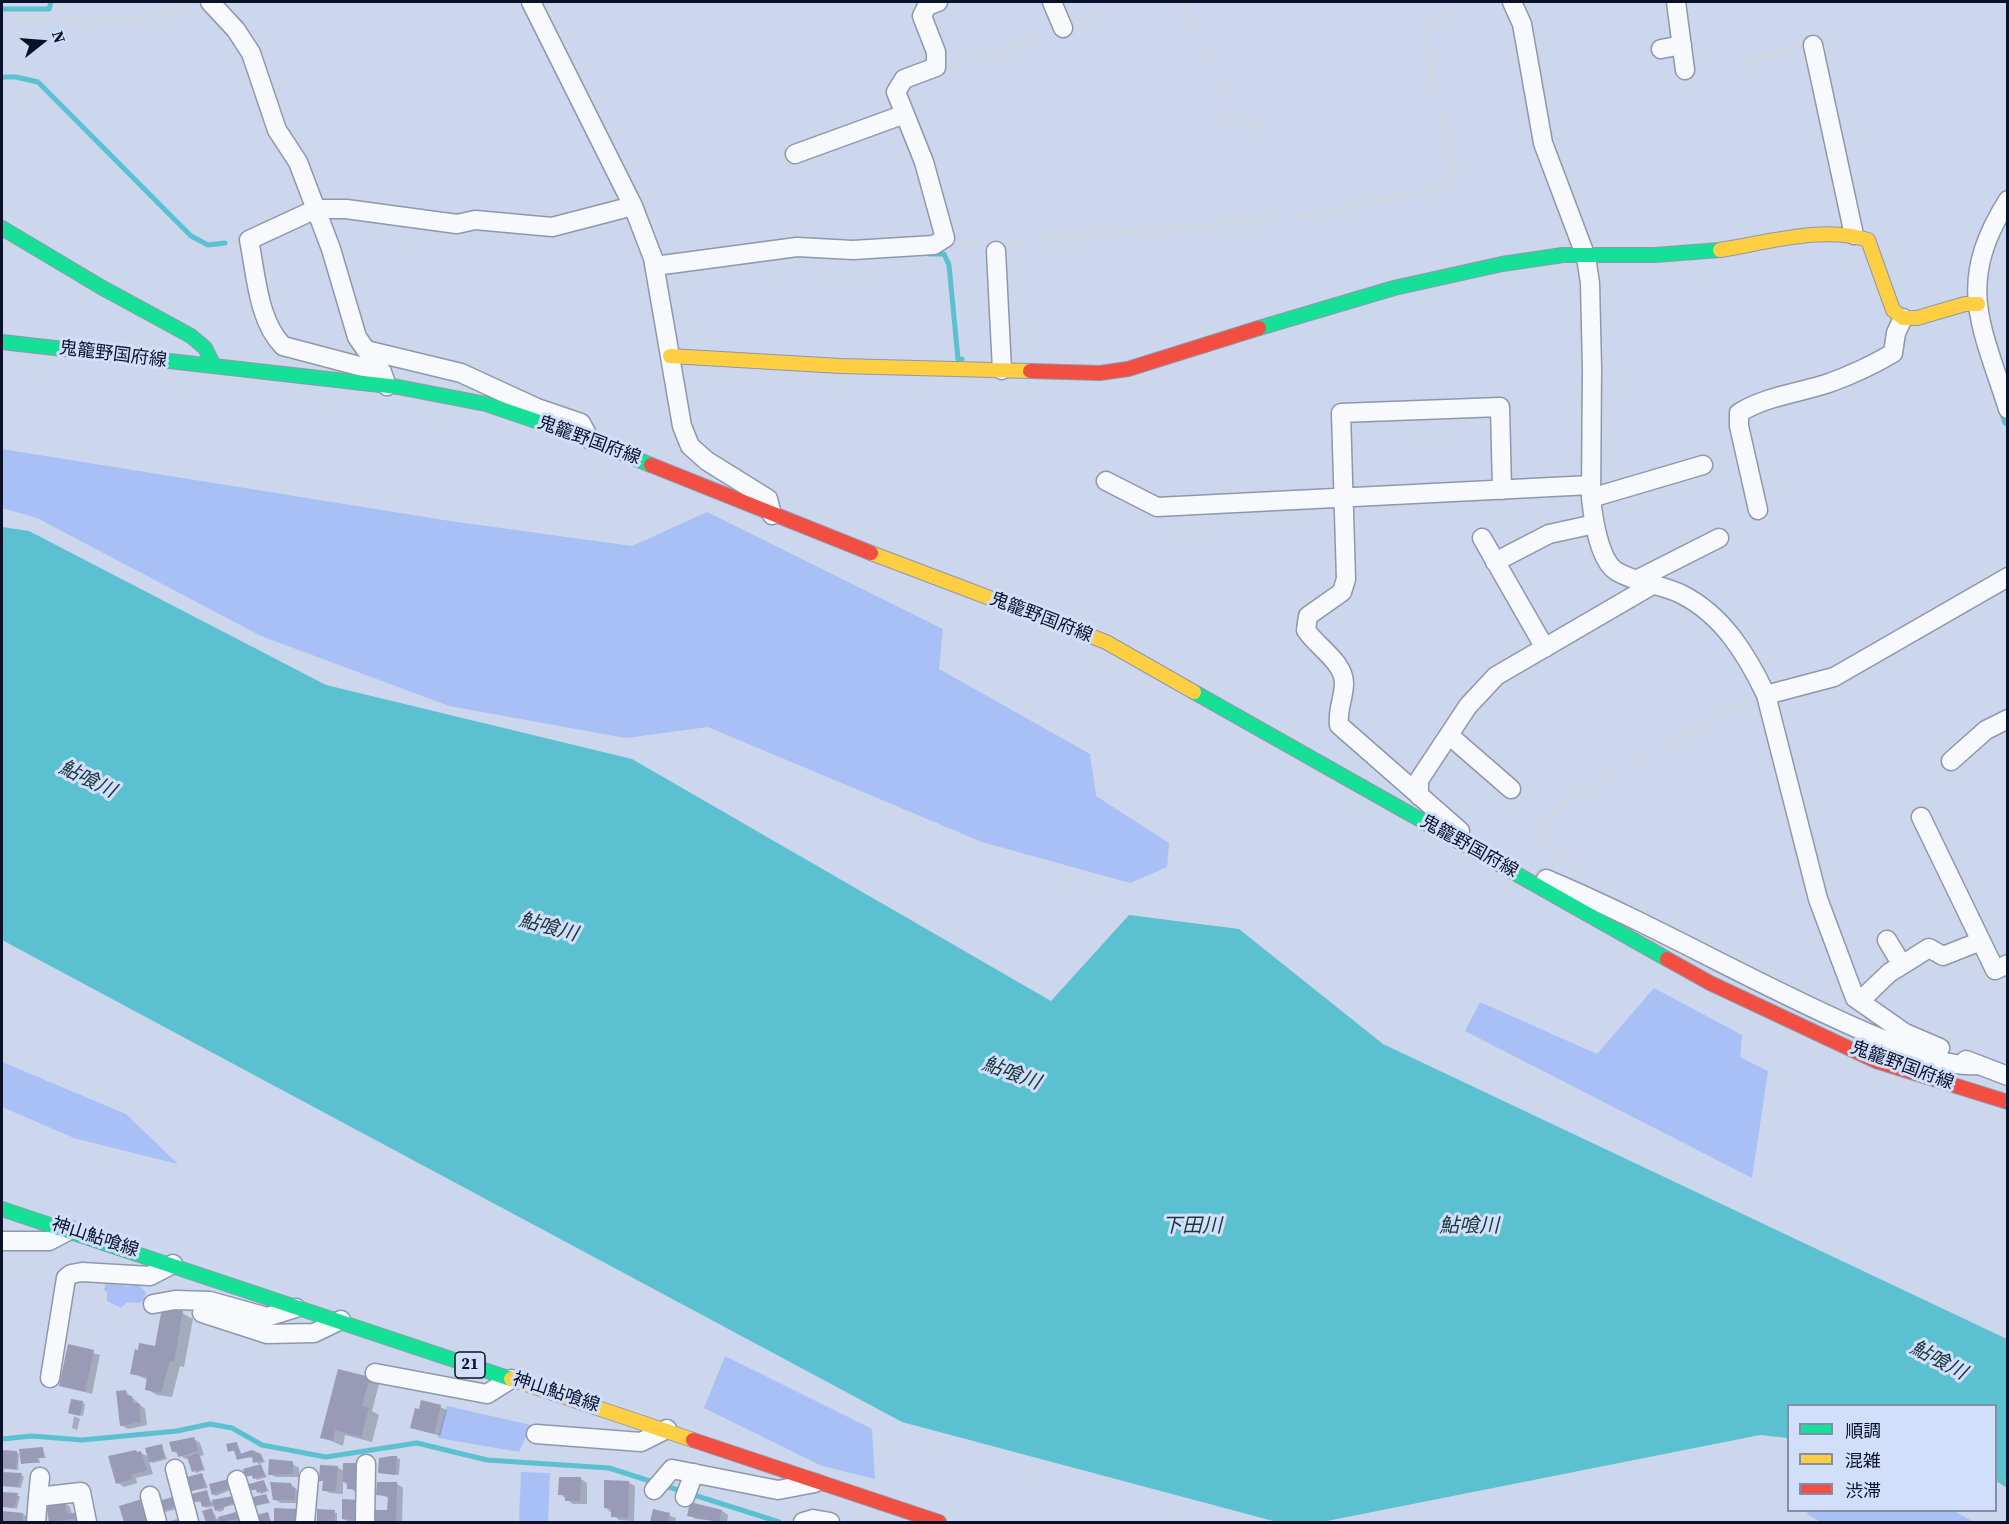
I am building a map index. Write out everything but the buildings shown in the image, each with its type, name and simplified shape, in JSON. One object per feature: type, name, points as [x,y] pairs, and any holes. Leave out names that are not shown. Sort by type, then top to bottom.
[{"type":"main road","points":[[2,228],[191,336],[205,348],[214,366]]},
{"type":"main road","points":[[670,356],[841,366],[1100,373],[1128,369],[1411,282],[1473,269],[1560,255],[1706,252],[1821,236],[1859,234],[1868,240],[1893,310],[1903,318],[1917,318],[1965,304],[1978,304]]},
{"type":"main road","name":"鬼籠野国府線","points":[[2,342],[309,375],[387,386],[486,404],[590,440],[772,515],[1106,642],[1710,983],[1876,1061],[2007,1102]]},
{"type":"main road","name":"神山鮎喰線","points":[[3,1210],[173,1264],[939,1522]]},
{"type":"street","points":[[210,2],[236,30],[251,53],[277,130],[298,162],[331,249],[357,337],[366,350],[461,373],[537,408],[581,423],[590,440]]},
{"type":"street","points":[[531,2],[633,206],[655,266],[682,426],[690,446],[707,461],[768,499],[772,515]]},
{"type":"street","points":[[655,266],[704,261],[766,249],[797,247],[853,250],[934,245],[945,238],[924,162],[896,92],[904,79],[936,67],[936,52],[922,16],[927,6],[938,2]]},
{"type":"street","points":[[1052,2],[1063,28]]},
{"type":"street","points":[[1512,2],[1522,24],[1543,143],[1586,256],[1590,283],[1592,369],[1591,492],[1595,525],[1603,553],[1615,570],[1682,594],[1725,627],[1752,667],[1766,695],[1818,899],[1855,998],[1905,1033],[2007,1076]]},
{"type":"street","points":[[1676,2],[1685,70]]},
{"type":"street","points":[[1661,49],[1682,45]]},
{"type":"street","points":[[1814,45],[1854,235]]},
{"type":"street","points":[[795,154],[905,114]]},
{"type":"street","points":[[2007,200],[1981,252],[1976,284],[1978,304],[2007,410]]},
{"type":"street","points":[[387,386],[382,372],[283,346],[273,336],[263,305],[249,240],[316,209],[346,209],[457,224],[475,220],[552,227],[633,206]]},
{"type":"street","points":[[994,246],[1002,370]]},
{"type":"street","points":[[1758,510],[1739,426],[1739,413],[1752,405],[1830,383],[1872,365],[1893,353],[1896,333],[1903,318]]},
{"type":"street","points":[[1502,490],[1500,407],[1341,413],[1346,579],[1342,592],[1308,616],[1306,630],[1313,642],[1337,663],[1344,682],[1337,714],[1339,725],[1452,826],[1486,848],[1491,859],[1512,864],[1616,908],[1796,1002],[1898,1045],[1961,1066],[1977,1065]]},
{"type":"street","points":[[1106,481],[1157,507],[1502,490],[1591,492],[1703,465]]},
{"type":"street","points":[[1495,562],[1549,534],[1595,525]]},
{"type":"street","points":[[1482,538],[1545,648]]},
{"type":"street","points":[[1419,796],[1419,780],[1468,706],[1496,676],[1545,648],[1646,581],[1719,538]]},
{"type":"street","points":[[1766,695],[1834,676],[2007,577]]},
{"type":"street","points":[[1951,761],[1986,730],[2007,719]]},
{"type":"street","points":[[1450,736],[1510,789]]},
{"type":"street","points":[[1921,817],[1995,970],[2007,964]]},
{"type":"street","points":[[1887,939],[1902,965]]},
{"type":"street","points":[[1860,1001],[1889,973],[1929,948],[1943,956],[1981,941]]},
{"type":"street","points":[[2,1241],[49,1241],[70,1230]]},
{"type":"street","points":[[50,1378],[66,1278],[71,1274],[82,1272],[150,1276],[173,1264]]},
{"type":"street","points":[[153,1304],[175,1300],[210,1301],[267,1317],[301,1307]]},
{"type":"street","points":[[202,1313],[267,1334],[314,1333],[341,1320]]},
{"type":"street","points":[[375,1373],[487,1394],[511,1379]]},
{"type":"street","points":[[536,1434],[641,1442],[667,1430]]},
{"type":"street","points":[[365,1522],[366,1464]]},
{"type":"street","points":[[175,1469],[189,1522]]},
{"type":"street","points":[[654,1490],[672,1469],[778,1490],[823,1482]]},
{"type":"street","points":[[685,1497],[694,1473]]},
{"type":"street","points":[[36,1522],[39,1477]]},
{"type":"street","points":[[305,1522],[309,1477]]},
{"type":"street","points":[[237,1480],[250,1522]]},
{"type":"street","points":[[38,1497],[81,1492],[87,1522]]},
{"type":"street","points":[[150,1496],[157,1522]]},
{"type":"street","points":[[803,1522],[813,1519],[830,1522]]},
{"type":"path","points":[[2,15],[93,20],[141,17],[180,9],[199,2]]},
{"type":"path","points":[[936,67],[945,72],[1128,2]]},
{"type":"path","points":[[1183,2],[1222,90],[1224,123],[1263,125],[1279,132]]},
{"type":"path","points":[[945,238],[994,246],[1315,215],[1456,184],[1423,30],[1467,2]]},
{"type":"path","points":[[1733,65],[1801,45],[1814,45]]},
{"type":"path","points":[[1593,881],[1568,858],[1543,843],[1540,830],[1559,807],[1732,708],[1766,695]]},
{"type":"shaded area","points":[[2,449],[450,521],[632,546],[707,512],[943,629],[939,669],[1090,754],[1096,796],[1169,843],[1167,867],[1130,883],[982,842],[708,727],[626,738],[449,706],[261,636],[37,518],[2,508]]},
{"type":"shaded area","points":[[1654,988],[1742,1035],[1740,1057],[1768,1071],[1752,1178],[1465,1031],[1480,1002],[1597,1054]]},
{"type":"shaded area","points":[[2,1062],[126,1114],[178,1164],[74,1138],[2,1107]]},
{"type":"shaded area","points":[[106,1281],[122,1281],[126,1286],[138,1285],[146,1292],[144,1300],[139,1303],[127,1302],[121,1308],[107,1301],[107,1292],[104,1290]]},
{"type":"shaded area","points":[[725,1356],[872,1429],[875,1479],[822,1466],[704,1408]]},
{"type":"shaded area","points":[[447,1406],[531,1425],[519,1452],[438,1438]]},
{"type":"shaded area","points":[[521,1472],[550,1473],[548,1522],[519,1522]]},
{"type":"shaded area","points":[[1808,1512],[1956,1512],[1974,1522],[1821,1522],[1807,1514]]},
{"type":"water","name":"下田川","points":[[2,527],[29,531],[326,685],[632,759],[1051,1001],[1129,915],[1239,929],[1383,1044],[2007,1339],[2007,1488],[1997,1482],[1997,1404],[1787,1404],[1787,1438],[1760,1435],[1322,1522],[1277,1522],[902,1422],[2,940]]},
{"type":"waterway","points":[[2,9],[49,9],[51,2]]},
{"type":"waterway","points":[[2,77],[16,77],[38,82],[191,236],[208,245],[225,243]]},
{"type":"waterway","points":[[929,254],[944,254],[949,265],[958,359],[962,359]]},
{"type":"waterway","points":[[2001,411],[2005,423]]},
{"type":"waterway","points":[[2,1439],[32,1436],[82,1440],[177,1431],[210,1424],[232,1428],[262,1445],[326,1457],[417,1443],[487,1460],[609,1468],[779,1522]]},
{"type":"traffic: fast","points":[[2,228],[101,287],[191,336],[205,348],[214,366]]},
{"type":"traffic: fast","points":[[1259,328],[1394,288],[1502,264],[1563,255],[1655,255],[1720,250]]},
{"type":"traffic: fast","points":[[2,342],[398,387],[486,404],[583,437],[651,465]]},
{"type":"traffic: fast","points":[[1194,692],[1667,959]]},
{"type":"traffic: fast","points":[[2,1209],[511,1379]]},
{"type":"traffic: slow","points":[[1720,250],[1794,237],[1832,234],[1851,236],[1868,240],[1893,310],[1903,318],[1917,318],[1965,304],[1978,304]]},
{"type":"traffic: slow","points":[[670,356],[841,366],[1030,371]]},
{"type":"traffic: slow","points":[[871,553],[1106,642],[1194,692]]},
{"type":"traffic: slow","points":[[511,1379],[693,1440]]},
{"type":"traffic: jam","points":[[1030,371],[1100,373],[1128,369],[1259,328]]},
{"type":"traffic: jam","points":[[651,465],[871,553]]},
{"type":"traffic: jam","points":[[1667,959],[1710,983],[1876,1061],[2008,1102]]},
{"type":"traffic: jam","points":[[693,1440],[939,1522]]},
{"type":"water label","name":"鮎喰川","points":[[87,780]]},
{"type":"water label","name":"鮎喰川","points":[[548,928]]},
{"type":"water label","name":"鮎喰川","points":[[1011,1074]]},
{"type":"water label","name":"鮎喰川","points":[[1469,1227]]},
{"type":"water label","name":"鮎喰川","points":[[1938,1361]]}]
